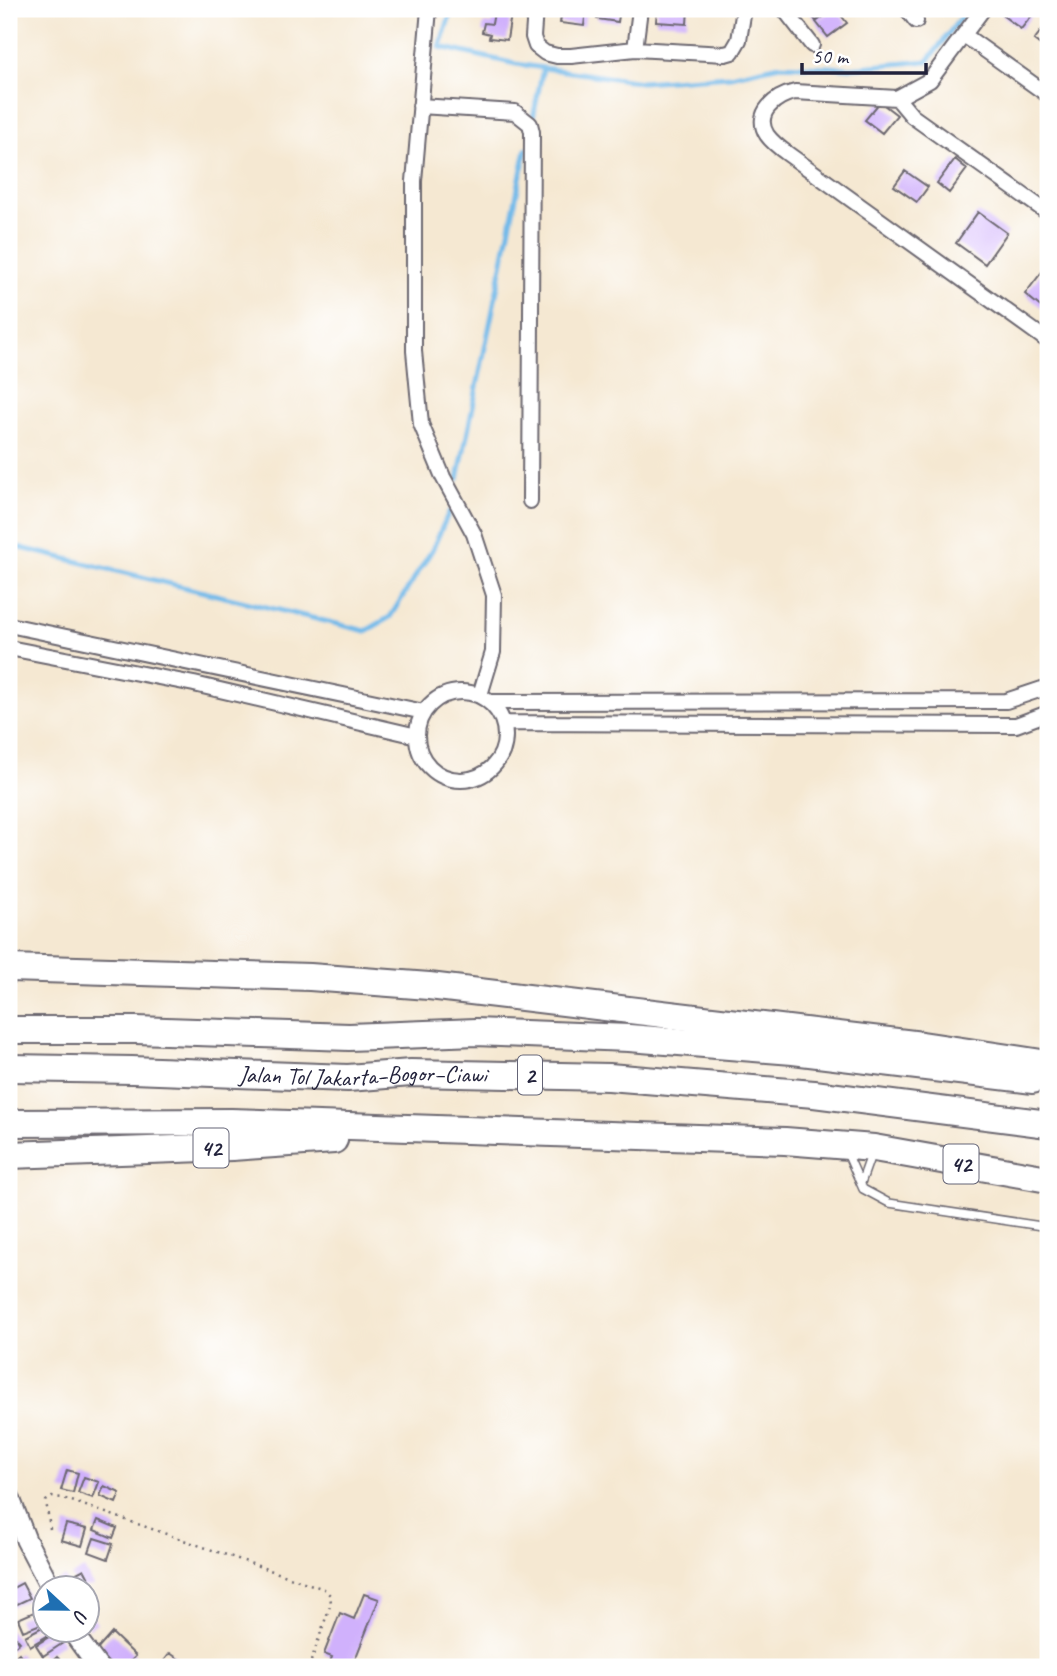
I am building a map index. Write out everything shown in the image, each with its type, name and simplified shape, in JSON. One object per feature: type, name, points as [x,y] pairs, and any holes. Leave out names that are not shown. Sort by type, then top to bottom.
[{"type":"highway","points":[[9,968],[310,977],[429,986],[908,1043],[1048,1064]]},
{"type":"highway","name":"Jalan Tol Jakarta–Bogor–Ciawi","points":[[9,1030],[136,1030],[349,1037],[476,1032],[629,1038],[793,1051],[1048,1082]]},
{"type":"highway","name":"Jalan Tol Jakarta–Bogor–Ciawi","points":[[9,1068],[348,1078],[411,1073],[609,1077],[814,1094],[1048,1124]]},
{"type":"highway","name":"42","points":[[9,1123],[231,1122],[785,1141],[874,1148],[1048,1180]]},
{"type":"highway","name":"42","points":[[9,1155],[269,1145],[365,1138],[412,1128]]},
{"type":"street","points":[[429,9],[414,181],[414,351],[421,424],[443,477],[474,534],[494,595],[492,652],[485,699]]},
{"type":"street","points":[[534,9],[533,37],[536,46],[545,53],[571,56],[635,49],[725,54],[732,52],[739,40],[744,9]]},
{"type":"street","points":[[635,49],[640,9]]},
{"type":"street","points":[[784,9],[812,45]]},
{"type":"street","points":[[907,9],[916,21]]},
{"type":"street","points":[[983,9],[930,80],[897,97],[795,92],[781,95],[769,105],[764,119],[767,134],[788,154],[1048,341]]},
{"type":"street","points":[[964,35],[1048,95]]},
{"type":"street","points":[[897,97],[912,116],[1048,213]]},
{"type":"street","points":[[420,106],[515,112],[530,124],[530,501]]},
{"type":"street","points":[[9,625],[425,712]]},
{"type":"street","points":[[9,648],[194,684],[417,736]]},
{"type":"street","points":[[485,699],[498,712],[503,723],[504,748],[498,760],[480,776],[467,780],[443,776],[432,769],[419,748],[417,736],[425,712],[433,702],[455,692],[485,699],[932,703],[1006,701],[1048,687]]},
{"type":"street","points":[[931,726],[932,703]]},
{"type":"street","points":[[503,723],[1016,725],[1048,713]]},
{"type":"street","points":[[9,1496],[26,1540],[44,1574]]},
{"type":"street","points":[[81,1644],[98,1667]]},
{"type":"lane","points":[[844,1146],[860,1184],[868,1193],[889,1203],[1048,1227]]},
{"type":"lane","points":[[860,1184],[874,1148]]},
{"type":"path","points":[[50,1529],[46,1501],[52,1497],[63,1498],[324,1589],[330,1595],[331,1603],[309,1667]]},
{"type":"building","points":[[562,9],[586,9],[584,26],[560,23]]},
{"type":"building","points":[[599,9],[620,9],[618,22],[597,19]]},
{"type":"building","points":[[657,9],[688,9],[687,24],[656,22]]},
{"type":"building","points":[[807,9],[832,9],[816,21]]},
{"type":"building","points":[[834,9],[847,23],[828,37],[816,22]]},
{"type":"building","points":[[1007,9],[1037,9],[1021,29],[1002,15]]},
{"type":"building","points":[[494,12],[511,14],[507,40],[489,38],[490,34],[482,32],[484,23],[492,24]]},
{"type":"building","points":[[1048,22],[1048,51],[1034,40]]},
{"type":"building","points":[[880,102],[897,115],[882,133],[865,120]]},
{"type":"building","points":[[955,159],[967,169],[949,193],[937,183]]},
{"type":"building","points":[[905,171],[928,187],[917,202],[894,186]]},
{"type":"building","points":[[978,212],[1007,233],[985,264],[956,243]]},
{"type":"building","points":[[1048,264],[1048,313],[1025,294]]},
{"type":"building","points":[[67,1470],[78,1473],[73,1493],[61,1490]]},
{"type":"building","points":[[84,1477],[99,1482],[93,1498],[78,1493]]},
{"type":"building","points":[[104,1486],[120,1493],[116,1503],[100,1496]]},
{"type":"building","points":[[98,1520],[117,1528],[113,1538],[94,1530]]},
{"type":"building","points":[[66,1524],[87,1529],[82,1546],[61,1540]]},
{"type":"building","points":[[94,1538],[113,1544],[108,1559],[89,1552]]},
{"type":"building","points":[[22,1583],[30,1598],[9,1608],[9,1590]]},
{"type":"building","points":[[364,1594],[379,1599],[352,1667],[328,1667],[332,1657],[324,1654],[340,1613],[354,1619]]},
{"type":"building","points":[[32,1613],[32,1627],[23,1631],[18,1619]]},
{"type":"building","points":[[9,1630],[20,1642],[9,1651]]},
{"type":"building","points":[[32,1632],[33,1644],[30,1646],[25,1636]]},
{"type":"building","points":[[112,1633],[136,1656],[125,1667],[113,1667],[96,1651]]},
{"type":"building","points":[[38,1644],[61,1644],[43,1656]]},
{"type":"building","points":[[19,1653],[26,1662],[20,1667],[13,1667],[9,1662]]},
{"type":"building","points":[[170,1653],[190,1667],[172,1667],[164,1661]]},
{"type":"building","points":[[57,1657],[63,1663],[58,1667],[46,1667]]},
{"type":"waterway","points":[[452,9],[440,47],[516,64],[641,82],[730,76],[780,65],[849,68],[928,61],[967,9]]},
{"type":"waterway","points":[[532,123],[543,68]]},
{"type":"waterway","points":[[458,479],[526,149]]},
{"type":"waterway","points":[[9,545],[366,631],[390,617],[432,550],[449,512]]}]
